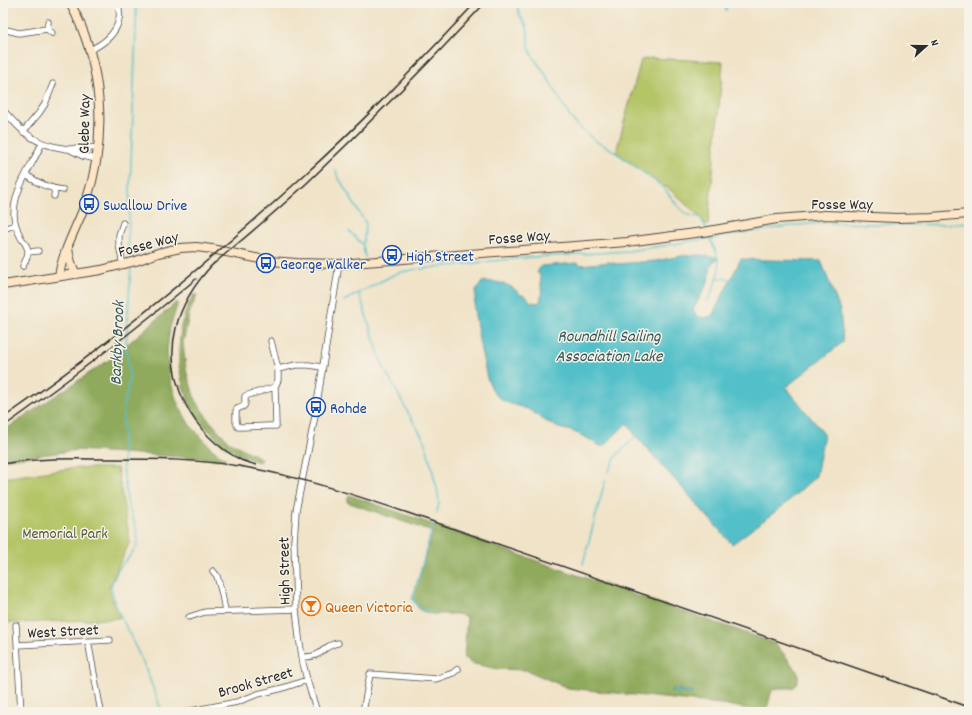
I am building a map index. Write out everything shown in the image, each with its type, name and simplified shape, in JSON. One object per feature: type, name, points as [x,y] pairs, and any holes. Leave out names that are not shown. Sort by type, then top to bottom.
[{"type":"street","name":"Glebe Way","points":[[59,276],[62,261],[86,201],[98,148],[99,125],[98,92],[90,50],[84,32],[70,3]]},
{"type":"street","points":[[90,50],[102,43],[113,33],[119,18],[118,3]]},
{"type":"street","points":[[46,29],[48,22]]},
{"type":"street","points":[[3,29],[19,33],[46,29]]},
{"type":"street","points":[[46,29],[52,34]]},
{"type":"street","points":[[23,132],[45,104],[53,84]]},
{"type":"street","points":[[3,110],[23,132],[32,138],[42,143],[69,149],[82,156],[96,159]]},
{"type":"street","points":[[23,266],[28,252],[15,225],[15,202],[18,191],[42,143]]},
{"type":"street","points":[[69,149],[89,147],[98,148]]},
{"type":"street","points":[[26,176],[55,190],[63,190]]},
{"type":"street","points":[[54,196],[55,190]]},
{"type":"street","name":"Fosse Way","points":[[3,285],[76,274],[129,263],[171,249],[196,247],[270,261],[339,264],[627,242],[708,231],[777,219],[810,216],[825,215],[897,218],[969,214]]},
{"type":"street","points":[[123,223],[119,236],[119,246],[129,263]]},
{"type":"street","points":[[3,229],[15,225]]},
{"type":"street","points":[[68,247],[71,266],[76,274]]},
{"type":"street","points":[[28,252],[38,251]]},
{"type":"street","name":"High Street","points":[[318,712],[307,680],[302,657],[296,609],[294,542],[296,511],[315,416],[339,264]]},
{"type":"street","points":[[270,341],[278,369],[278,380],[276,387],[276,426],[238,426],[236,422],[236,411],[244,406],[245,396],[276,387]]},
{"type":"street","points":[[278,369],[296,365],[322,367]]},
{"type":"street","points":[[212,571],[217,576],[225,611]]},
{"type":"street","points":[[189,617],[205,612],[296,609]]},
{"type":"street","points":[[16,625],[21,712]]},
{"type":"street","name":"West Street","points":[[18,645],[110,640]]},
{"type":"street","points":[[88,641],[102,712]]},
{"type":"street","points":[[302,657],[316,655],[331,644],[338,643]]},
{"type":"street","points":[[363,712],[370,674],[436,679],[453,673],[458,669]]},
{"type":"street","name":"Brook Street","points":[[186,712],[237,702],[258,694],[285,688],[307,680]]},
{"type":"green space","points":[[651,58],[723,62],[708,225],[705,225],[700,217],[667,187],[663,187],[616,152],[641,60]]},
{"type":"green space","points":[[193,295],[197,295],[189,314],[183,343],[186,370],[194,396],[208,419],[228,441],[262,459],[258,462],[224,446],[206,428],[192,409],[183,386],[179,365],[181,326]]},
{"type":"green space","points":[[177,302],[178,303],[170,327],[167,350],[169,377],[177,402],[189,424],[212,449],[227,460],[78,450],[3,460],[3,431],[109,360]]},
{"type":"green space","name":"Memorial Park","points":[[74,468],[117,468],[130,541],[109,587],[114,606],[120,618],[17,623],[3,622],[3,478]]},
{"type":"green space","points":[[349,495],[774,643],[798,673],[798,680],[793,688],[778,688],[772,690],[766,712],[721,704],[568,688],[526,670],[498,669],[470,663],[467,658],[464,659],[467,617],[458,614],[431,614],[420,610],[412,599],[433,532],[347,502]]},
{"type":"water","name":"Roundhill Sailing Association Lake","points":[[700,255],[717,257],[718,260],[713,261],[708,282],[693,310],[697,316],[704,318],[712,316],[741,259],[821,261],[840,310],[843,342],[786,387],[824,434],[816,476],[783,506],[732,544],[636,436],[627,423],[604,446],[600,446],[572,431],[559,428],[528,409],[505,402],[494,393],[487,378],[474,309],[476,291],[482,282],[505,284],[527,298],[530,302],[539,303],[541,296],[540,274],[537,273],[541,266],[578,263],[581,265],[609,262],[617,264],[656,261],[681,256]]},
{"type":"water","points":[[672,689],[693,691],[693,693],[671,692]]},
{"type":"waterway","name":"Barkby Brook","points":[[132,258],[128,249],[128,244],[136,3]]},
{"type":"waterway","points":[[516,3],[520,16],[527,26],[529,47],[532,55],[546,75],[570,117],[580,128],[597,142],[611,149],[663,187],[685,213],[700,217],[706,228]]},
{"type":"waterway","points":[[726,3],[726,11]]},
{"type":"waterway","points":[[336,170],[337,175],[366,224],[363,245],[365,257]]},
{"type":"waterway","points":[[711,240],[719,237],[785,227],[825,223],[933,225],[969,223]]},
{"type":"waterway","points":[[349,231],[363,245]]},
{"type":"waterway","points":[[708,235],[717,253],[719,269],[717,279],[708,301]]},
{"type":"waterway","points":[[420,269],[521,258],[628,251],[710,238]]},
{"type":"waterway","name":"Barkby Brook","points":[[131,266],[126,346],[130,377],[123,409],[123,467],[127,501],[137,532],[137,546],[118,570],[111,586],[116,606],[145,667],[162,712]]},
{"type":"waterway","points":[[344,301],[397,273],[417,269]]},
{"type":"waterway","points":[[717,278],[731,279]]},
{"type":"waterway","points":[[359,293],[384,368],[422,436],[427,449],[438,493],[439,504],[437,512]]},
{"type":"waterway","points":[[608,472],[617,455],[636,436]]},
{"type":"waterway","points":[[583,564],[605,481]]},
{"type":"waterway","points":[[432,612],[421,609],[413,599],[433,524]]},
{"type":"railway","points":[[3,418],[119,333],[230,242],[324,157],[368,114],[475,3]]},
{"type":"railway","points":[[210,267],[284,204],[331,160],[398,94],[485,3]]},
{"type":"railway","points":[[214,263],[190,293],[182,310],[176,328],[173,348],[174,367],[178,386],[196,421],[209,436],[224,449],[241,460],[256,465]]},
{"type":"railway","points":[[3,427],[101,355],[196,279]]},
{"type":"railway","points":[[3,464],[54,459],[174,460],[239,466],[283,475],[348,493],[411,514],[969,707]]},
{"type":"place","name":"Swallow Drive","points":[[89,204]]},
{"type":"place","name":"High Street","points":[[392,255]]},
{"type":"place","name":"George Walker","points":[[266,263]]},
{"type":"place","name":"Rohde","points":[[316,407]]},
{"type":"place","name":"Queen Victoria","points":[[311,606]]}]
